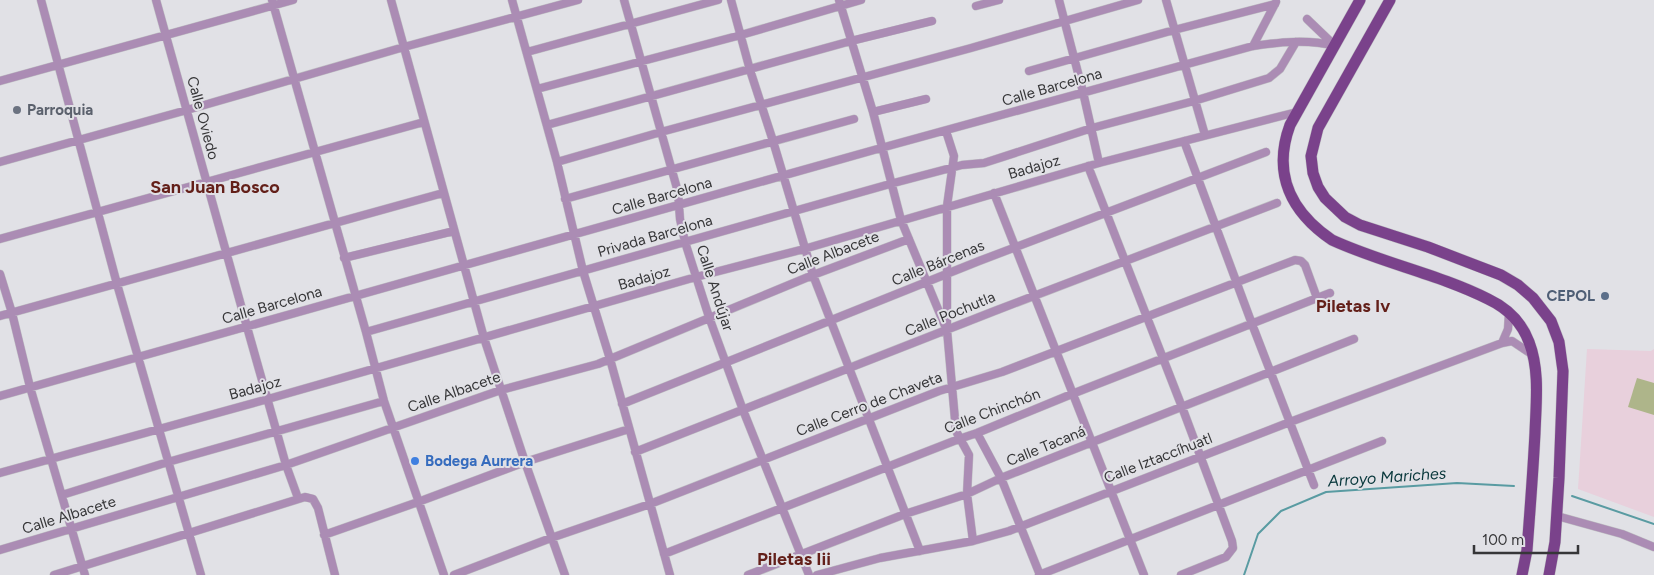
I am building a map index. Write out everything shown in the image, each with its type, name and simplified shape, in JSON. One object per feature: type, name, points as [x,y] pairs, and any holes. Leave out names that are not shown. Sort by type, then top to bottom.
[{"type":"main road","points":[[1360,0],[1290,125],[1284,144],[1284,174],[1289,192],[1298,209],[1310,224],[1332,240],[1474,292],[1509,313],[1523,329],[1533,356],[1537,386],[1527,550],[1522,575]]},
{"type":"main road","points":[[1390,0],[1318,128],[1311,156],[1311,165],[1316,180],[1328,202],[1352,222],[1428,247],[1501,275],[1526,291],[1546,313],[1560,342],[1563,363],[1557,516],[1555,542],[1549,575]]},
{"type":"street","points":[[41,0],[117,284],[201,575]]},
{"type":"street","name":"Calle Oviedo","points":[[156,0],[286,465],[298,498]]},
{"type":"street","points":[[0,81],[166,35],[272,3],[293,0]]},
{"type":"street","points":[[391,0],[484,338],[524,462],[565,575]]},
{"type":"street","points":[[512,0],[557,162],[583,271],[610,359],[670,575]]},
{"type":"street","points":[[0,162],[404,47],[578,0]]},
{"type":"street","name":"Calle Andújar","points":[[624,0],[678,192],[678,206],[696,277],[726,363],[809,575]]},
{"type":"street","points":[[526,52],[718,0]]},
{"type":"street","points":[[731,0],[804,249],[830,321],[920,550]]},
{"type":"street","points":[[537,89],[640,60],[740,35],[840,3],[861,0]]},
{"type":"street","points":[[976,6],[999,0]]},
{"type":"street","points":[[1058,0],[1083,92],[1099,163]]},
{"type":"street","points":[[557,162],[972,48],[1138,0]]},
{"type":"street","points":[[1166,0],[1205,135]]},
{"type":"street","points":[[1029,71],[1276,2]]},
{"type":"street","points":[[1253,46],[1276,2]]},
{"type":"street","points":[[272,3],[384,401],[444,575]]},
{"type":"street","points":[[840,3],[873,112],[890,184],[901,220],[947,330]]},
{"type":"street","points":[[1307,19],[1335,46]]},
{"type":"street","points":[[547,125],[851,41],[932,21]]},
{"type":"street","name":"Calle Barcelona","points":[[0,396],[881,148],[1253,46],[1317,41],[1335,46]]},
{"type":"street","points":[[1092,128],[1194,101],[1273,76],[1280,69],[1296,42]]},
{"type":"street","points":[[873,112],[926,99]]},
{"type":"street","name":"Badajoz","points":[[0,473],[696,277],[804,249],[1088,166],[1296,112]]},
{"type":"street","points":[[565,199],[854,119]]},
{"type":"street","points":[[0,239],[424,122]]},
{"type":"street","name":"Privada Barcelona","points":[[366,332],[890,184],[972,163],[984,162],[1092,128]]},
{"type":"street","points":[[946,131],[954,156],[947,206],[947,330],[956,432],[964,444],[968,455],[967,494],[973,541]]},
{"type":"street","points":[[1184,141],[1197,180],[1314,485]]},
{"type":"street","name":"Calle Bárcenas","points":[[622,404],[946,274],[1107,212],[1197,180],[1266,152]]},
{"type":"street","points":[[1088,166],[1164,358],[1219,504],[1233,548],[1226,557],[1181,575]]},
{"type":"street","points":[[0,316],[443,193]]},
{"type":"street","points":[[994,193],[1144,575]]},
{"type":"street","name":"Calle Pochutla","points":[[635,452],[1276,203]]},
{"type":"street","points":[[344,258],[454,231]]},
{"type":"street","name":"Calle Albacete","points":[[0,550],[286,465],[501,390],[610,359],[813,275],[909,239]]},
{"type":"street","name":"Calle Cerro de Chaveta","points":[[454,575],[551,538],[650,504],[951,387],[1002,372],[1056,352],[1295,260],[1301,261],[1305,265],[1317,298]]},
{"type":"street","points":[[0,274],[12,313],[30,387],[85,575]]},
{"type":"street","name":"Calle Chinchón","points":[[664,554],[977,433],[1330,293]]},
{"type":"street","points":[[1509,313],[1508,329],[1502,343],[1512,342],[1533,356]]},
{"type":"street","name":"Calle Tacaná","points":[[748,575],[905,514],[967,494],[1001,478],[1354,339]]},
{"type":"street","name":"Calle Iztaccíhuatl","points":[[816,575],[920,550],[973,541],[1021,526],[1290,422],[1502,343]]},
{"type":"street","points":[[62,495],[168,462],[384,401]]},
{"type":"street","points":[[324,535],[524,462],[628,429]]},
{"type":"street","points":[[977,433],[1001,478],[1040,575],[1382,441]]},
{"type":"street","points":[[54,575],[189,534],[298,498],[310,497],[318,508],[335,575]]},
{"type":"street","points":[[1557,516],[1622,534],[1654,547]]},
{"type":"shaded area","points":[[1587,349],[1651,351],[1654,349],[1654,517],[1578,489]]},
{"type":"green space","points":[[1637,378],[1654,383],[1654,415],[1628,407]]},
{"type":"waterway","name":"Arroyo Mariches","points":[[1244,575],[1258,534],[1281,511],[1326,492],[1457,483],[1514,486]]},
{"type":"waterway","name":"Arroyo Mariches","points":[[1572,496],[1654,524]]},
{"type":"place","name":"Parroquia","points":[[17,110]]},
{"type":"place","name":"CEPOL","points":[[1605,296]]},
{"type":"place","name":"Bodega Aurrera","points":[[415,461]]},
{"type":"district","name":"San Juan Bosco","points":[[215,187]]},
{"type":"district","name":"Piletas Iv","points":[[1353,306]]},
{"type":"district","name":"Piletas Iii","points":[[794,559]]}]
